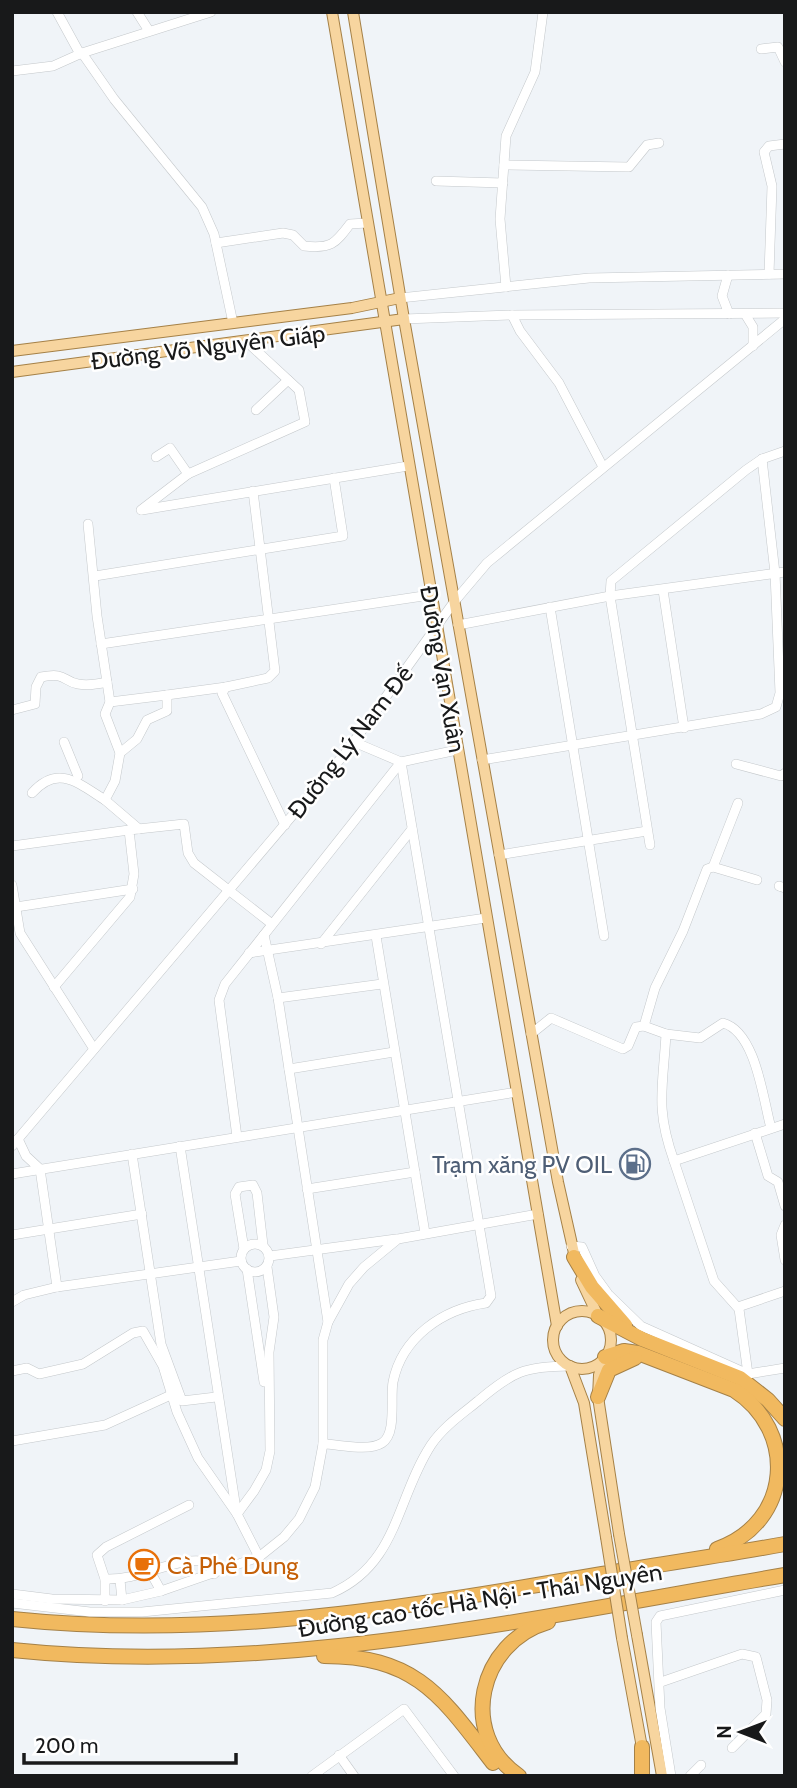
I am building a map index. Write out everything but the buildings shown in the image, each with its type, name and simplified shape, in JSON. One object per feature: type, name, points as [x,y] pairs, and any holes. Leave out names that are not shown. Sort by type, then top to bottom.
[{"type":"highway","points":[[573,1252],[605,1305],[642,1339]]},
{"type":"highway","points":[[598,1316],[642,1339],[740,1378],[768,1400],[785,1419]]},
{"type":"highway","points":[[485,1595],[604,1567],[717,1549],[754,1529],[767,1514],[780,1488],[782,1459],[775,1432],[760,1410],[734,1390],[645,1356],[624,1351],[605,1357]]},
{"type":"highway","points":[[598,1397],[609,1370],[627,1360],[645,1356]]},
{"type":"highway","name":"Đường cao tốc Hà Nội - Thái Nguyên","points":[[12,1619],[61,1625],[182,1627],[354,1615],[785,1545]]},
{"type":"highway","name":"Đường cao tốc Hà Nội - Thái Nguyên","points":[[12,1650],[60,1655],[183,1658],[358,1645],[785,1575]]},
{"type":"highway","points":[[519,1776],[495,1752],[482,1712],[485,1684],[491,1666],[516,1638],[546,1622],[785,1582]]},
{"type":"highway","points":[[183,1658],[341,1656],[394,1668],[413,1676],[447,1702],[504,1776]]},
{"type":"highway","points":[[642,1748],[642,1776]]},
{"type":"main road","name":"Đường Vạn Xuân","points":[[332,12],[557,1326]]},
{"type":"main road","name":"Đường Vạn Xuân","points":[[353,12],[400,298],[531,1034],[573,1252],[598,1316]]},
{"type":"main road","name":"Đường Võ Nguyên Giáp","points":[[12,351],[220,325],[400,298]]},
{"type":"main road","name":"Đường Võ Nguyên Giáp","points":[[12,372],[404,319]]},
{"type":"main road","points":[[220,325],[222,344]]},
{"type":"main road","points":[[647,1776],[584,1403],[570,1366],[556,1353],[554,1334],[557,1326],[571,1313],[589,1312],[598,1316],[605,1322],[611,1339],[599,1375],[598,1397],[662,1776]]},
{"type":"main road","points":[[570,1366],[589,1368],[605,1357]]},
{"type":"street","points":[[57,12],[81,54],[114,99],[202,207],[216,243],[233,323]]},
{"type":"street","points":[[136,12],[149,31]]},
{"type":"street","points":[[12,71],[44,68],[211,12]]},
{"type":"street","points":[[506,287],[500,219],[508,127],[535,72],[543,12]]},
{"type":"street","points":[[761,49],[778,47],[785,62]]},
{"type":"street","points":[[504,165],[629,167],[647,145],[659,143]]},
{"type":"street","points":[[769,274],[772,186],[764,152],[769,146],[785,144]]},
{"type":"street","points":[[436,181],[503,183]]},
{"type":"street","points":[[216,243],[283,233],[293,235],[304,246],[327,246],[337,242],[350,224],[367,223]]},
{"type":"street","points":[[400,298],[589,278],[785,274]]},
{"type":"street","points":[[728,275],[722,296],[729,314]]},
{"type":"street","points":[[404,319],[512,315],[785,313]]},
{"type":"street","points":[[745,314],[753,327],[753,346]]},
{"type":"street","points":[[512,315],[520,331],[559,383],[603,467]]},
{"type":"street","name":"Đường Lý Nam Đế","points":[[15,1143],[354,742],[454,602],[487,563],[783,324]]},
{"type":"street","points":[[247,342],[299,390],[305,422],[188,474],[141,510],[408,466]]},
{"type":"street","points":[[256,410],[288,380]]},
{"type":"street","points":[[156,457],[170,448],[188,474]]},
{"type":"street","points":[[650,845],[610,596],[611,581],[762,459],[785,451]]},
{"type":"street","points":[[482,760],[684,728],[761,714],[776,707],[779,693],[780,572],[762,459]]},
{"type":"street","points":[[95,576],[343,536],[334,478]]},
{"type":"street","points":[[110,702],[226,687],[268,678],[273,674],[275,666],[253,491]]},
{"type":"street","points":[[88,524],[110,702],[105,714],[120,753],[115,781],[105,800]]},
{"type":"street","points":[[458,625],[610,596],[780,572]]},
{"type":"street","points":[[663,590],[684,728]]},
{"type":"street","points":[[101,644],[430,595]]},
{"type":"street","points":[[550,607],[604,936]]},
{"type":"street","points":[[12,710],[35,704],[36,687],[41,677],[64,675],[76,684],[84,685],[107,682]]},
{"type":"street","points":[[226,687],[222,693],[238,732],[285,825]]},
{"type":"street","points":[[120,753],[137,739],[147,720],[168,710],[167,695]]},
{"type":"street","points":[[64,742],[79,780]]},
{"type":"street","points":[[354,742],[401,762],[457,750]]},
{"type":"street","points":[[323,1444],[374,1446],[383,1443],[390,1433],[393,1379],[409,1346],[433,1323],[461,1308],[489,1300],[480,1223],[401,762]]},
{"type":"street","points":[[237,1137],[219,1000],[225,984],[401,762]]},
{"type":"street","points":[[736,764],[781,776],[785,773]]},
{"type":"street","points":[[32,793],[44,781],[56,777],[79,780],[105,800],[134,829],[133,889],[126,905],[54,987]]},
{"type":"street","points":[[644,1027],[655,988],[683,931],[705,872],[713,867],[738,803]]},
{"type":"street","points":[[12,846],[184,824],[190,859],[272,924]]},
{"type":"street","points":[[321,944],[412,829]]},
{"type":"street","points":[[499,855],[647,831]]},
{"type":"street","points":[[713,867],[757,880]]},
{"type":"street","points":[[12,885],[20,933],[94,1048]]},
{"type":"street","points":[[16,907],[133,889]]},
{"type":"street","points":[[249,953],[486,918]]},
{"type":"street","points":[[264,934],[270,950],[278,998],[328,1322]]},
{"type":"street","points":[[376,936],[425,1233]]},
{"type":"street","points":[[278,998],[382,984]]},
{"type":"street","points":[[531,1034],[551,1018],[623,1049],[628,1046],[636,1027],[700,1038],[723,1023],[738,1033],[754,1061],[771,1128]]},
{"type":"street","points":[[666,1034],[660,1108],[662,1128],[714,1281],[738,1307],[743,1323],[748,1374]]},
{"type":"street","points":[[289,1069],[394,1052]]},
{"type":"street","points":[[12,1174],[517,1092]]},
{"type":"street","points":[[674,1161],[785,1124]]},
{"type":"street","points":[[755,1133],[768,1176],[778,1182],[785,1206]]},
{"type":"street","points":[[15,1143],[40,1169],[57,1287]]},
{"type":"street","points":[[180,1146],[216,1397],[237,1514]]},
{"type":"street","points":[[132,1154],[161,1344],[177,1399],[198,1458],[237,1514],[259,1557]]},
{"type":"street","points":[[307,1189],[415,1172]]},
{"type":"street","points":[[237,1514],[266,1470],[270,1451],[269,1352],[274,1317],[267,1267],[270,1256],[263,1245],[257,1193],[253,1185],[239,1187],[235,1194],[269,1411]]},
{"type":"street","points":[[12,1235],[142,1214]]},
{"type":"street","points":[[270,1256],[398,1239],[538,1214]]},
{"type":"street","points":[[785,1225],[781,1235],[785,1260]]},
{"type":"street","points":[[12,1594],[122,1600],[161,1591],[259,1557],[284,1537],[308,1505],[315,1487],[323,1444],[321,1356],[328,1322],[343,1293],[364,1266],[398,1239]]},
{"type":"street","points":[[244,1249],[251,1244],[263,1245]]},
{"type":"street","points":[[573,1252],[582,1247],[592,1272],[608,1294],[641,1326],[748,1374],[785,1368]]},
{"type":"street","points":[[12,1302],[24,1295],[57,1287],[197,1267],[244,1265],[255,1272],[267,1267]]},
{"type":"street","points":[[738,1307],[785,1291]]},
{"type":"street","points":[[12,1371],[27,1368],[39,1374],[83,1364],[138,1330],[147,1336],[177,1399]]},
{"type":"street","points":[[12,1603],[90,1612],[142,1612],[332,1593],[350,1585],[381,1555],[418,1469],[432,1444],[448,1426],[507,1376],[540,1366],[570,1366]]},
{"type":"street","points":[[12,1441],[105,1425],[177,1399],[216,1397]]},
{"type":"street","points":[[105,1601],[105,1579],[97,1555],[106,1547],[189,1505]]},
{"type":"street","points":[[105,1579],[121,1580],[186,1561],[199,1560],[207,1562],[214,1574]]},
{"type":"street","points":[[151,1573],[161,1591]]},
{"type":"street","points":[[121,1580],[122,1600]]},
{"type":"street","points":[[671,1776],[661,1718],[656,1622],[660,1616],[672,1611],[785,1590]]},
{"type":"street","points":[[660,1682],[742,1654],[756,1657],[767,1700],[766,1714],[732,1748]]},
{"type":"street","points":[[312,1776],[404,1709],[454,1776]]},
{"type":"street","points":[[339,1755],[354,1776]]},
{"type":"street","points":[[690,1776],[701,1765]]},
{"type":"place","name":"Trạm xăng PV OIL","points":[[635,1164]]},
{"type":"place","name":"Cà Phê Dung","points":[[144,1565]]}]
